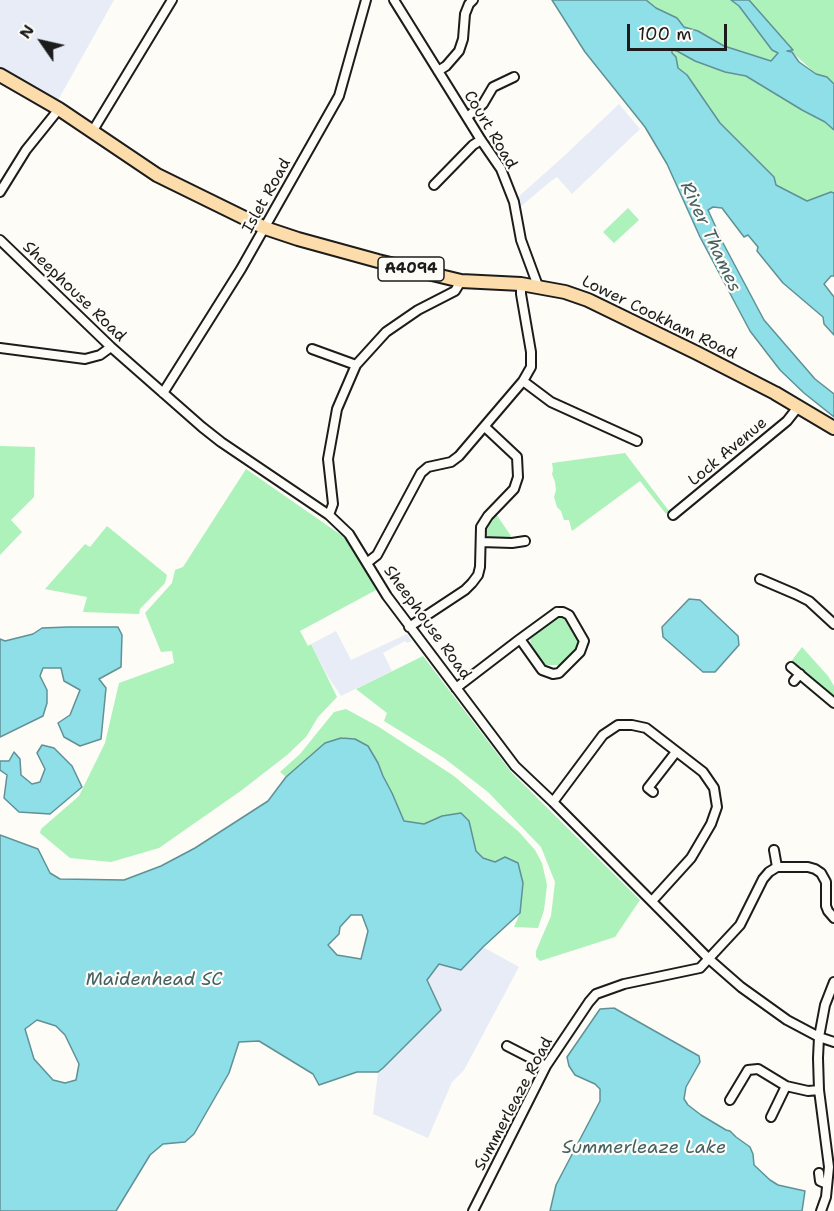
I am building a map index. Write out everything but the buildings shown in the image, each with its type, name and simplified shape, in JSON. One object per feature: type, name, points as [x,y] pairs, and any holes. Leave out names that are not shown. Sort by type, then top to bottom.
[{"type":"main road","name":"Lower Cookham Road","points":[[0,75],[59,109],[156,175],[265,228],[378,261],[461,281],[538,286],[588,300],[775,393],[834,428]]},
{"type":"street","points":[[92,132],[172,0]]},
{"type":"street","name":"Islet Road","points":[[163,393],[241,269],[339,96],[366,0]]},
{"type":"street","name":"Court Road","points":[[394,0],[501,170],[514,202],[521,240],[538,286]]},
{"type":"street","points":[[438,71],[446,66],[459,51],[463,39],[465,14],[473,0]]},
{"type":"street","points":[[467,117],[483,104],[493,87],[514,77]]},
{"type":"street","points":[[0,192],[26,150],[59,109]]},
{"type":"street","points":[[440,183],[473,145],[481,140]]},
{"type":"street","name":"Sheephouse Road","points":[[0,240],[111,347],[202,427],[329,515],[349,534],[409,627],[515,766],[741,987],[787,1020],[834,1042]]},
{"type":"street","points":[[329,515],[333,504],[328,459],[337,409],[356,365],[386,332],[418,310],[455,291],[461,281]]},
{"type":"street","points":[[368,562],[377,555],[421,473],[428,467],[451,462],[459,456],[523,381],[531,367],[521,284]]},
{"type":"street","points":[[0,348],[85,359],[100,355],[111,347]]},
{"type":"street","points":[[312,349],[356,365]]},
{"type":"street","points":[[523,381],[551,402],[638,441]]},
{"type":"street","name":"Lock Avenue","points":[[673,515],[787,421],[798,407]]},
{"type":"street","points":[[409,627],[472,583],[480,567],[481,527],[488,516],[514,489],[518,477],[517,457],[484,427]]},
{"type":"street","points":[[481,542],[525,541]]},
{"type":"street","points":[[760,579],[809,602],[834,624]]},
{"type":"street","points":[[456,688],[520,639],[558,612],[566,613],[572,619],[584,642],[580,651],[562,670],[552,674],[542,670],[520,639]]},
{"type":"street","points":[[791,667],[834,703]]},
{"type":"street","points":[[794,681],[800,674]]},
{"type":"street","points":[[553,802],[603,735],[618,725],[646,728],[703,772],[714,788],[717,807],[711,824],[692,858],[652,902]]},
{"type":"street","points":[[649,791],[676,752]]},
{"type":"street","points":[[774,850],[777,867]]},
{"type":"street","points":[[710,959],[740,925],[763,879],[777,867],[808,867],[821,873],[826,882],[826,906],[834,918]]},
{"type":"street","name":"Summerleaze Road","points":[[473,1211],[546,1066],[596,994],[624,984],[700,968],[710,959]]},
{"type":"street","points":[[821,1211],[830,1198],[827,1184],[829,1167],[819,1090],[819,1036],[825,1005],[834,982]]},
{"type":"street","points":[[507,1046],[546,1066]]},
{"type":"street","points":[[729,1100],[747,1070],[758,1069],[786,1086],[808,1091],[819,1090]]},
{"type":"street","points":[[771,1116],[786,1086]]},
{"type":"street","points":[[819,1173],[820,1181],[827,1184]]},
{"type":"shaded area","points":[[0,0],[114,0],[57,102],[0,70]]},
{"type":"shaded area","points":[[619,104],[640,129],[572,194],[557,177],[519,208],[517,198]]},
{"type":"shaded area","points":[[336,631],[351,660],[407,634],[412,641],[407,643],[405,641],[383,653],[392,671],[341,696],[311,644]]},
{"type":"shaded area","points":[[483,947],[519,967],[464,1070],[452,1082],[428,1138],[373,1114],[378,1072],[432,1018],[426,980],[439,964],[461,970]]},
{"type":"green space","points":[[646,0],[731,0],[739,6],[778,53],[771,61],[724,46],[698,31],[683,27],[677,18],[656,8]]},
{"type":"green space","points":[[749,0],[834,0],[834,83],[827,77],[816,74],[792,52],[785,51]]},
{"type":"green space","points":[[672,50],[725,72],[746,76],[825,122],[834,130],[834,193],[831,192],[807,201],[775,185],[774,177],[720,123],[687,75],[678,68]]},
{"type":"green space","points":[[628,208],[639,220],[614,243],[603,232]]},
{"type":"green space","points":[[0,446],[35,447],[34,497],[11,520],[22,532],[0,555]]},
{"type":"green space","points":[[625,453],[669,511],[666,514],[640,481],[572,531],[569,520],[564,520],[554,497],[556,490],[552,463]]},
{"type":"green space","points":[[246,469],[344,537],[376,590],[300,631],[308,646],[311,644],[337,697],[318,717],[306,737],[287,755],[242,790],[159,848],[111,862],[70,858],[40,833],[41,829],[79,796],[105,743],[119,683],[174,663],[172,651],[161,652],[145,613],[172,583],[175,570],[183,567]]},
{"type":"green space","points":[[493,514],[496,514],[511,536],[510,539],[488,539],[485,529]]},
{"type":"green space","points":[[107,526],[167,575],[165,583],[140,609],[139,614],[83,612],[87,597],[45,589],[85,544],[90,547]]},
{"type":"green space","points":[[558,617],[565,617],[579,635],[578,645],[560,665],[546,665],[531,648],[530,637]]},
{"type":"green space","points":[[802,647],[828,676],[834,686],[834,698],[790,663]]},
{"type":"green space","points":[[423,656],[512,773],[640,900],[615,937],[540,961],[536,957],[536,951],[551,916],[555,882],[541,847],[488,792],[444,758],[384,721],[387,713],[356,689]]},
{"type":"green space","points":[[346,709],[379,727],[454,776],[519,832],[535,850],[542,863],[547,885],[544,910],[538,928],[514,927],[520,913],[523,883],[518,863],[495,862],[483,858],[476,851],[469,821],[442,816],[424,824],[404,821],[378,762],[368,746],[325,743],[286,777],[280,772],[300,754],[334,712]]},
{"type":"water","name":"River Thames","points":[[552,0],[646,0],[656,8],[677,18],[684,27],[698,31],[724,46],[771,61],[778,53],[772,50],[739,6],[731,0],[749,0],[793,50],[787,51],[792,52],[799,62],[816,74],[827,77],[834,84],[834,130],[825,122],[746,76],[725,72],[672,50],[678,68],[687,75],[720,123],[774,177],[776,185],[807,201],[831,192],[834,193],[834,276],[831,276],[824,284],[834,297],[834,335],[824,324],[823,317],[783,283],[757,251],[758,247],[748,235],[744,237],[722,208],[713,207],[708,210],[764,320],[815,379],[834,394],[834,417],[780,370],[750,331],[700,237],[667,164],[645,127],[585,52]]},
{"type":"water","points":[[689,599],[700,600],[738,636],[739,645],[715,672],[703,672],[663,637],[662,627]]},
{"type":"water","points":[[118,627],[122,635],[121,667],[99,679],[106,688],[101,739],[80,746],[64,737],[58,723],[70,715],[80,690],[64,681],[61,668],[43,668],[40,676],[47,690],[47,703],[43,716],[0,737],[0,639],[5,641],[33,634],[42,628]]},
{"type":"water","name":"Maidenhead SC","points":[[341,738],[355,739],[368,746],[404,821],[424,824],[442,816],[461,813],[469,821],[476,851],[483,858],[495,862],[505,857],[518,863],[523,883],[520,913],[461,970],[439,964],[427,980],[441,1010],[378,1072],[357,1072],[319,1085],[313,1074],[259,1041],[239,1042],[229,1073],[194,1134],[185,1142],[163,1144],[150,1155],[116,1211],[0,1211],[0,835],[38,849],[50,873],[60,879],[124,880],[161,866],[195,848],[268,801],[286,777],[325,743]],"holes":[[[351,915],[362,915],[368,931],[361,959],[337,955],[328,945],[339,934],[340,927]],[[37,1020],[56,1026],[65,1035],[79,1064],[76,1080],[65,1083],[53,1080],[34,1059],[25,1029]]]},
{"type":"water","points":[[42,745],[54,748],[72,766],[82,787],[50,814],[19,812],[4,798],[7,775],[0,770],[0,761],[9,761],[14,752],[20,759],[21,775],[32,784],[40,782],[45,769],[37,753]]},
{"type":"water","name":"Summerleaze Lake","points":[[614,1008],[699,1056],[700,1062],[686,1087],[684,1099],[701,1115],[730,1131],[750,1147],[754,1165],[770,1180],[778,1185],[805,1191],[802,1211],[550,1211],[556,1185],[600,1101],[600,1089],[595,1084],[575,1075],[569,1066],[567,1057],[600,1009]]}]
